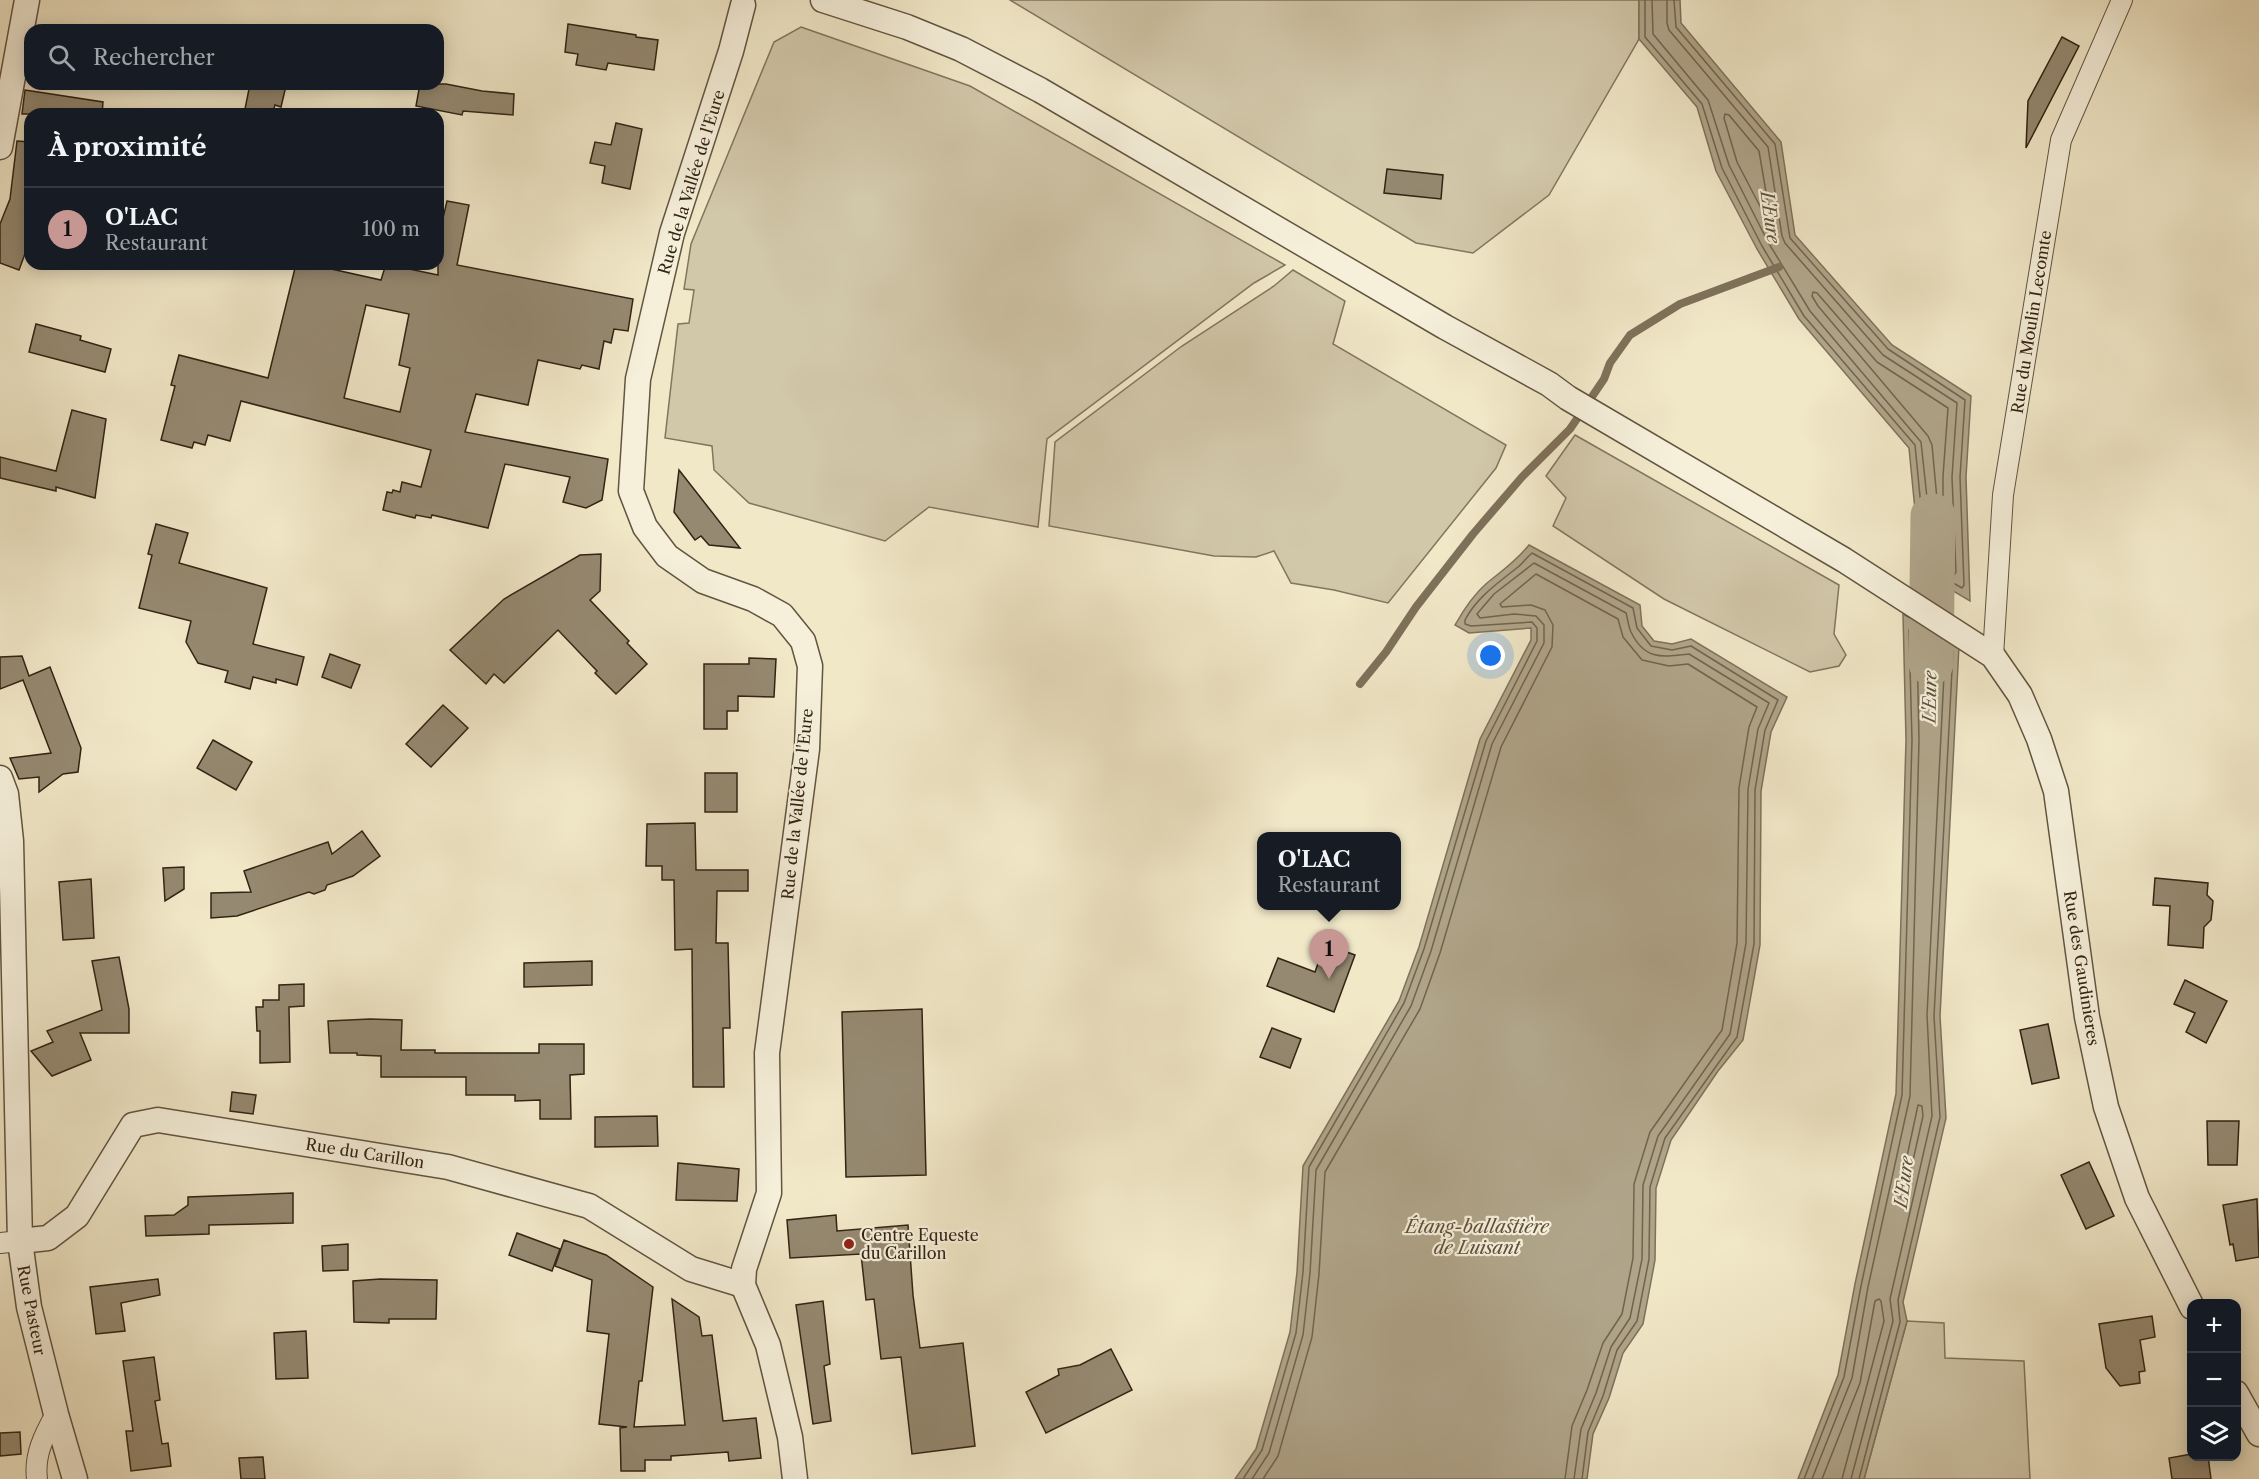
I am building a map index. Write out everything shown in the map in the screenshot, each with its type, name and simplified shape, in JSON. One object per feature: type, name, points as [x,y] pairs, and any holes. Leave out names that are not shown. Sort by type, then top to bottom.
[{"type":"street","points":[[0,147],[27,0]]},
{"type":"street","name":"Rue des Gaudinieres","points":[[823,0],[907,27],[950,44],[1040,90],[1445,327],[1549,384],[1568,398],[1844,560],[1993,656],[2020,695],[2039,739],[2056,791],[2087,1017],[2106,1107],[2137,1198],[2188,1299]]},
{"type":"street","name":"Rue du Moulin Lecomte","points":[[1993,656],[2003,495],[2061,140],[2122,0]]},
{"type":"street","name":"Rue de la Vallée de l'Eure","points":[[743,1285],[744,1269],[769,1193],[767,1053],[807,749],[810,666],[803,641],[782,615],[753,599],[703,581],[667,556],[645,527],[631,491],[639,379],[672,233],[746,2]]},
{"type":"street","name":"Rue Pasteur","points":[[0,778],[6,794],[11,841],[10,1242],[75,1479]]},
{"type":"street","name":"Rue du Carillon","points":[[10,1242],[48,1238],[77,1216],[133,1125],[158,1120],[448,1167],[590,1206],[692,1269],[743,1285]]},
{"type":"street","points":[[743,1285],[768,1345],[790,1437],[795,1479]]},
{"type":"street","points":[[2241,1401],[2259,1434]]},
{"type":"street","points":[[37,1479],[36,1469],[42,1440],[56,1414]]},
{"type":"shaded area","points":[[1010,0],[1639,0],[1639,39],[1549,195],[1473,253],[1416,243]]},
{"type":"shaded area","points":[[801,27],[970,86],[1285,265],[1254,283],[1047,439],[1038,527],[929,507],[885,541],[749,503],[714,470],[712,446],[665,438],[678,324],[689,323],[694,290],[684,289],[691,244],[774,42]]},
{"type":"shaded area","points":[[1293,270],[1345,301],[1333,344],[1506,445],[1496,468],[1388,603],[1334,590],[1291,583],[1274,551],[1256,557],[1214,556],[1049,526],[1055,442],[1182,346],[1274,286]]},
{"type":"shaded area","points":[[1575,435],[1839,585],[1834,634],[1846,655],[1839,666],[1810,672],[1664,599],[1553,526],[1566,498],[1546,476]]},
{"type":"shaded area","points":[[1907,1321],[1944,1323],[1945,1358],[2024,1361],[2030,1479],[1864,1479]]},
{"type":"water","points":[[1639,0],[1680,0],[1681,23],[1781,142],[1795,235],[1892,345],[1971,396],[1966,477],[1970,601],[1921,572],[1909,448],[1799,319],[1757,249],[1716,171],[1697,107],[1639,39]]},
{"type":"water","name":"Étang-ballastière de Luisant","points":[[1529,545],[1640,605],[1642,626],[1654,641],[1672,644],[1691,639],[1787,697],[1771,732],[1761,791],[1760,945],[1743,1040],[1718,1071],[1671,1140],[1656,1188],[1655,1260],[1643,1324],[1623,1353],[1609,1398],[1593,1434],[1587,1479],[1235,1479],[1256,1449],[1290,1332],[1297,1272],[1303,1166],[1399,1001],[1419,947],[1480,739],[1531,640],[1531,628],[1469,633],[1455,625],[1477,592],[1514,561]]},
{"type":"water","points":[[1903,614],[1959,646],[1940,1016],[1946,1118],[1903,1302],[1907,1321],[1864,1479],[1798,1479],[1838,1375],[1896,1094],[1906,740]]},
{"type":"building","points":[[568,24],[658,40],[654,70],[608,63],[606,70],[576,65],[578,54],[565,52]]},
{"type":"building","points":[[2062,37],[2079,46],[2026,148],[2028,101]]},
{"type":"building","points":[[444,84],[514,94],[513,115],[463,111],[462,115],[444,111],[444,108],[416,106],[419,90],[444,90]]},
{"type":"building","points":[[25,90],[103,102],[102,108],[24,108],[24,114],[22,114]]},
{"type":"building","points":[[249,90],[285,90],[281,107],[275,105],[274,108],[245,108]]},
{"type":"building","points":[[616,123],[642,129],[630,189],[602,183],[605,166],[590,163],[595,142],[611,145]]},
{"type":"building","points":[[17,141],[24,142],[24,256],[19,270],[0,263],[0,224],[10,199]]},
{"type":"building","points":[[1387,169],[1443,175],[1441,199],[1384,193]]},
{"type":"building","points":[[447,201],[469,205],[457,265],[633,299],[628,331],[614,329],[611,343],[604,341],[599,369],[582,365],[580,369],[538,360],[528,405],[476,394],[465,432],[608,459],[602,500],[586,508],[563,502],[570,477],[505,464],[488,528],[432,515],[431,518],[416,515],[415,518],[383,510],[387,492],[392,493],[393,490],[400,492],[402,482],[421,487],[431,450],[241,401],[230,441],[208,435],[205,445],[194,442],[192,448],[161,440],[175,386],[171,385],[179,355],[268,378],[295,270],[336,270],[381,280],[384,270],[414,270],[438,275],[438,270],[444,270],[444,214]],"holes":[[[366,305],[409,314],[399,365],[410,368],[400,412],[344,398]]]},
{"type":"building","points":[[36,324],[81,336],[80,340],[111,349],[105,372],[29,352]]},
{"type":"building","points":[[72,410],[106,419],[95,498],[56,487],[56,491],[0,478],[0,457],[56,471]]},
{"type":"building","points":[[679,470],[740,548],[709,545],[701,536],[695,540],[674,512]]},
{"type":"building","points":[[156,524],[188,533],[179,563],[267,588],[253,644],[304,657],[297,685],[276,679],[276,683],[253,677],[250,689],[225,682],[228,671],[198,663],[186,642],[191,621],[139,608],[152,555],[148,554]]},
{"type":"building","points":[[601,554],[600,591],[590,600],[629,641],[627,643],[647,664],[616,694],[558,630],[504,683],[494,674],[486,684],[450,650],[504,599],[580,555]]},
{"type":"building","points":[[330,654],[360,665],[351,688],[322,677]]},
{"type":"building","points":[[22,656],[29,676],[50,667],[81,748],[78,772],[63,774],[39,792],[39,777],[19,779],[10,758],[51,753],[23,680],[0,689],[0,657]]},
{"type":"building","points":[[749,658],[776,659],[774,697],[738,696],[738,711],[727,711],[727,729],[704,729],[704,664],[749,664]]},
{"type":"building","points":[[443,705],[468,728],[431,767],[406,744]]},
{"type":"building","points":[[213,740],[252,762],[236,790],[197,768]]},
{"type":"building","points":[[705,773],[737,773],[737,812],[705,812]]},
{"type":"building","points":[[695,823],[696,870],[748,870],[748,891],[717,891],[716,943],[728,943],[730,1028],[723,1028],[724,1087],[693,1087],[692,949],[675,950],[674,880],[662,880],[662,866],[646,866],[647,824]]},
{"type":"building","points":[[362,831],[380,856],[353,876],[327,885],[325,890],[314,894],[309,892],[237,916],[211,918],[211,893],[251,892],[244,871],[328,842],[332,854]]},
{"type":"building","points":[[184,867],[184,889],[165,901],[163,868]]},
{"type":"building","points":[[2155,878],[2208,883],[2207,895],[2213,901],[2211,920],[2204,927],[2203,948],[2168,945],[2170,906],[2153,905]]},
{"type":"building","points":[[91,879],[94,938],[63,940],[59,882]]},
{"type":"building","points":[[1325,944],[1355,955],[1334,1012],[1267,986],[1278,958],[1315,972]]},
{"type":"building","points":[[119,957],[129,1009],[129,1033],[80,1033],[91,1060],[52,1076],[31,1051],[53,1042],[47,1031],[102,1010],[92,961]]},
{"type":"building","points":[[592,961],[592,985],[524,987],[524,963]]},
{"type":"building","points":[[2185,980],[2227,1001],[2206,1043],[2186,1032],[2195,1013],[2174,1004]]},
{"type":"building","points":[[304,984],[304,1006],[289,1007],[290,1062],[260,1063],[260,1031],[257,1031],[256,1007],[263,1007],[263,1000],[279,1000],[279,985]]},
{"type":"building","points":[[922,1009],[926,1175],[846,1177],[842,1012]]},
{"type":"building","points":[[402,1020],[401,1050],[435,1050],[435,1053],[539,1053],[539,1044],[584,1044],[584,1074],[570,1075],[571,1119],[540,1119],[540,1100],[515,1101],[515,1095],[466,1095],[466,1077],[381,1077],[381,1056],[330,1053],[328,1021]]},
{"type":"building","points":[[2048,1024],[2059,1078],[2032,1084],[2020,1030]]},
{"type":"building","points":[[1272,1028],[1301,1039],[1290,1068],[1260,1057]]},
{"type":"building","points":[[232,1092],[256,1095],[253,1114],[230,1111]]},
{"type":"building","points":[[657,1116],[658,1146],[595,1147],[595,1117]]},
{"type":"building","points":[[2207,1121],[2239,1121],[2237,1165],[2208,1165]]},
{"type":"building","points":[[2089,1162],[2114,1216],[2086,1229],[2061,1175]]},
{"type":"building","points":[[678,1163],[739,1169],[737,1201],[676,1200]]},
{"type":"building","points":[[293,1193],[293,1223],[209,1225],[209,1234],[146,1236],[145,1216],[174,1215],[188,1205],[188,1197]]},
{"type":"building","points":[[2257,1199],[2259,1257],[2236,1261],[2233,1244],[2230,1245],[2223,1205]]},
{"type":"building","points":[[836,1215],[837,1231],[908,1225],[913,1295],[920,1348],[963,1343],[975,1446],[912,1454],[901,1357],[881,1359],[874,1299],[866,1300],[861,1254],[790,1258],[787,1220]]},
{"type":"building","points":[[517,1233],[560,1249],[552,1271],[509,1255]]},
{"type":"building","points":[[564,1240],[606,1255],[653,1287],[634,1427],[685,1425],[672,1299],[699,1317],[702,1336],[712,1335],[723,1421],[756,1418],[761,1458],[729,1461],[728,1452],[671,1456],[671,1460],[645,1460],[645,1471],[621,1471],[620,1428],[627,1427],[599,1424],[609,1334],[587,1331],[592,1280],[555,1266]]},
{"type":"building","points":[[348,1244],[348,1270],[323,1271],[322,1246]]},
{"type":"building","points":[[158,1279],[160,1295],[121,1303],[125,1331],[96,1334],[90,1287]]},
{"type":"building","points":[[437,1280],[436,1319],[389,1319],[389,1323],[354,1322],[353,1281]]},
{"type":"building","points":[[823,1301],[830,1364],[824,1366],[831,1421],[813,1424],[796,1305]]},
{"type":"building","points":[[2152,1316],[2155,1337],[2140,1340],[2145,1371],[2139,1372],[2140,1383],[2120,1386],[2106,1368],[2099,1324]]},
{"type":"building","points":[[306,1331],[308,1378],[276,1379],[274,1333]]},
{"type":"building","points":[[1111,1349],[1132,1390],[1046,1433],[1026,1392],[1059,1375],[1058,1369],[1080,1365]]},
{"type":"building","points":[[154,1357],[160,1400],[155,1401],[162,1444],[168,1443],[171,1466],[131,1471],[126,1431],[133,1431],[123,1361]]},
{"type":"building","points":[[20,1432],[21,1454],[0,1456],[0,1433]]},
{"type":"building","points":[[2187,1455],[2187,1461],[2209,1461],[2211,1479],[2172,1479],[2169,1458]]},
{"type":"building","points":[[263,1457],[265,1479],[241,1479],[239,1458]]},
{"type":"waterway","points":[[1360,684],[1473,534],[1522,477],[1570,429],[1630,335],[1680,304],[1779,267]]},
{"type":"waterway","name":"L'Eure","points":[[1931,663],[1933,516]]},
{"type":"place","name":"O'LAC","points":[[1329,979]]},
{"type":"place","name":"Centre Equeste du Carillon","points":[[849,1244]]}]
